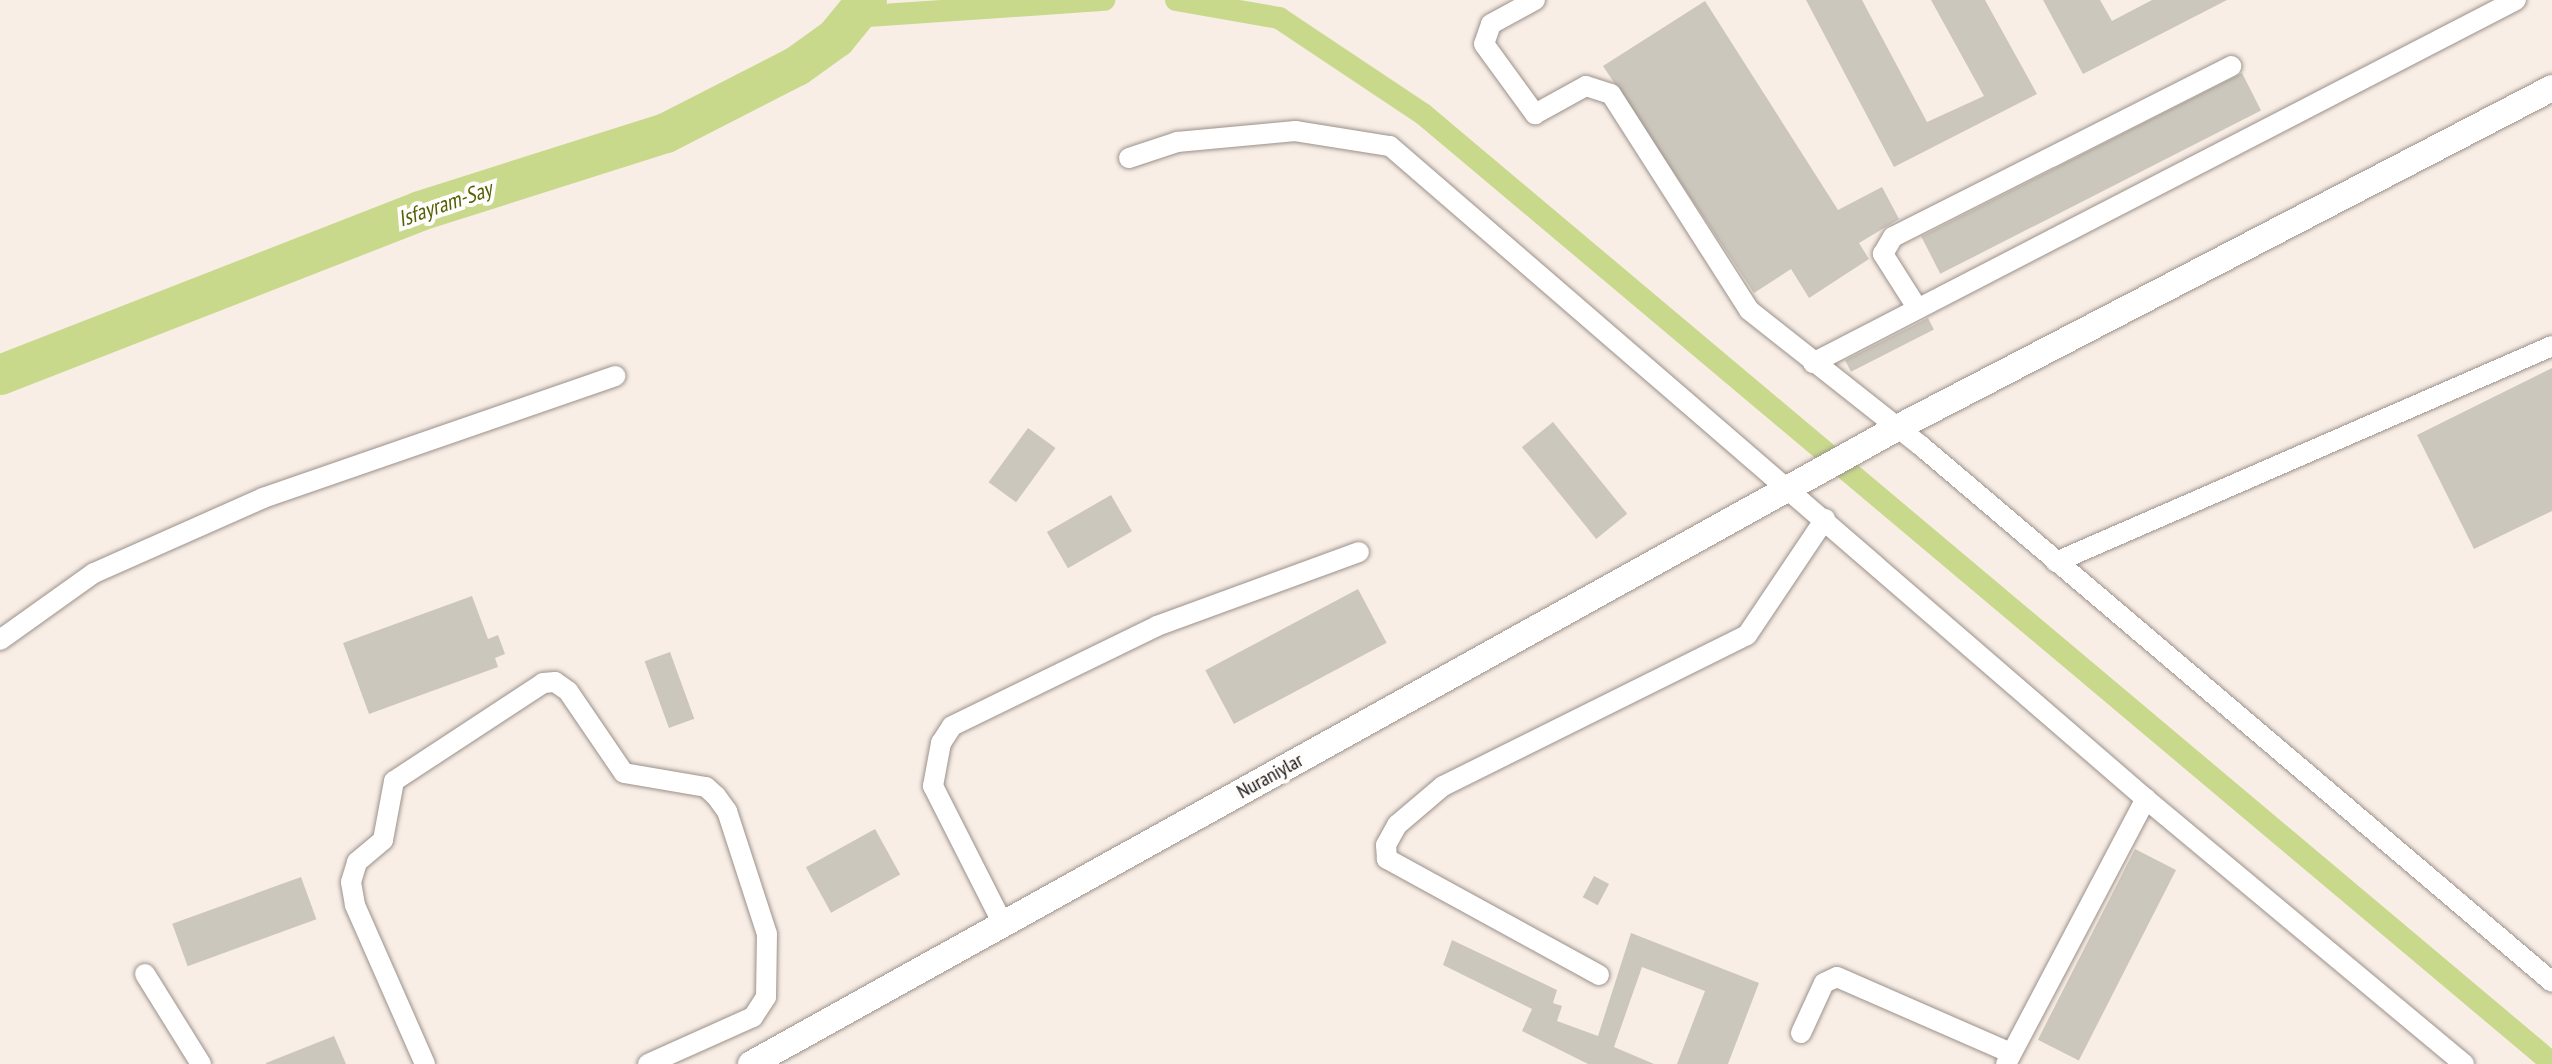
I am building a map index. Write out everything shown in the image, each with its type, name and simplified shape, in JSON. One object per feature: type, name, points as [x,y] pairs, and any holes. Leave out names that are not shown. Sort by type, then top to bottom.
[{"type":"main road","name":"Nuraniylar","points":[[751,1064],[1897,428],[2552,88]]},
{"type":"street","points":[[1535,0],[1491,24],[1484,44],[1535,114],[1586,86],[1611,94],[1749,310],[1897,428],[2552,982]]},
{"type":"street","points":[[1813,363],[1916,306],[2516,0]]},
{"type":"street","points":[[1916,306],[1883,254],[1893,237],[2231,66]]},
{"type":"street","points":[[1129,158],[1177,142],[1295,131],[1390,146],[2146,799],[2464,1064]]},
{"type":"street","points":[[2056,562],[2552,346]]},
{"type":"street","points":[[0,640],[94,573],[263,498],[616,376]]},
{"type":"street","points":[[1599,975],[1387,859],[1386,845],[1397,825],[1443,786],[1747,635],[1825,519]]},
{"type":"street","points":[[1003,924],[933,786],[941,743],[952,726],[1157,626],[1359,552]]},
{"type":"street","points":[[425,1064],[355,905],[351,882],[357,862],[383,840],[394,781],[543,683],[555,682],[568,691],[624,773],[706,787],[716,796],[727,811],[767,934],[766,997],[753,1017],[648,1064]]},
{"type":"street","points":[[1801,1033],[1824,983],[1837,977],[2009,1059],[2146,799]]},
{"type":"street","points":[[145,974],[201,1064]]},
{"type":"building","points":[[1806,0],[1862,0],[1927,122],[1984,96],[1931,0],[1985,0],[2037,94],[1894,167]]},
{"type":"building","points":[[2043,0],[2100,0],[2112,21],[2152,0],[2227,0],[2083,74]]},
{"type":"building","points":[[1705,1],[1838,210],[1882,187],[1899,219],[1859,243],[1869,259],[1809,298],[1791,269],[1754,293],[1603,66]]},
{"type":"building","points":[[2242,73],[2261,110],[1940,274],[1921,236]]},
{"type":"building","points":[[1928,318],[1934,330],[1851,372],[1845,360]]},
{"type":"building","points":[[2552,368],[2552,511],[2474,549],[2417,435]]},
{"type":"building","points":[[1553,422],[1627,514],[1596,539],[1522,447]]},
{"type":"building","points":[[1028,428],[1056,448],[1016,502],[989,482]]},
{"type":"building","points":[[1111,495],[1132,531],[1068,568],[1047,532]]},
{"type":"building","points":[[1358,589],[1387,643],[1234,724],[1205,670]]},
{"type":"building","points":[[472,596],[488,639],[498,635],[505,654],[495,658],[498,667],[369,714],[343,643]]},
{"type":"building","points":[[670,652],[694,719],[669,728],[645,661]]},
{"type":"building","points":[[875,829],[900,874],[831,913],[806,867]]},
{"type":"building","points":[[2135,849],[2176,870],[2079,1061],[2038,1040]]},
{"type":"building","points":[[1594,876],[1609,884],[1598,905],[1583,897]]},
{"type":"building","points":[[301,877],[316,919],[188,966],[172,924]]},
{"type":"building","points":[[1631,933],[1759,983],[1728,1064],[1677,1064],[1705,991],[1642,967],[1614,1047],[1654,1064],[1588,1064],[1522,1031],[1532,1009],[1443,965],[1452,940],[1557,990],[1553,1003],[1562,1006],[1557,1021],[1598,1036]]},
{"type":"building","points":[[334,1036],[346,1064],[266,1064],[266,1063]]},
{"type":"waterway","name":"Isfayram-Say","points":[[0,375],[420,211],[666,133],[797,66],[836,38],[867,0]]},
{"type":"waterway","points":[[853,17],[1104,0]]},
{"type":"waterway","points":[[1176,0],[1279,18],[1423,114],[2552,1063]]}]
